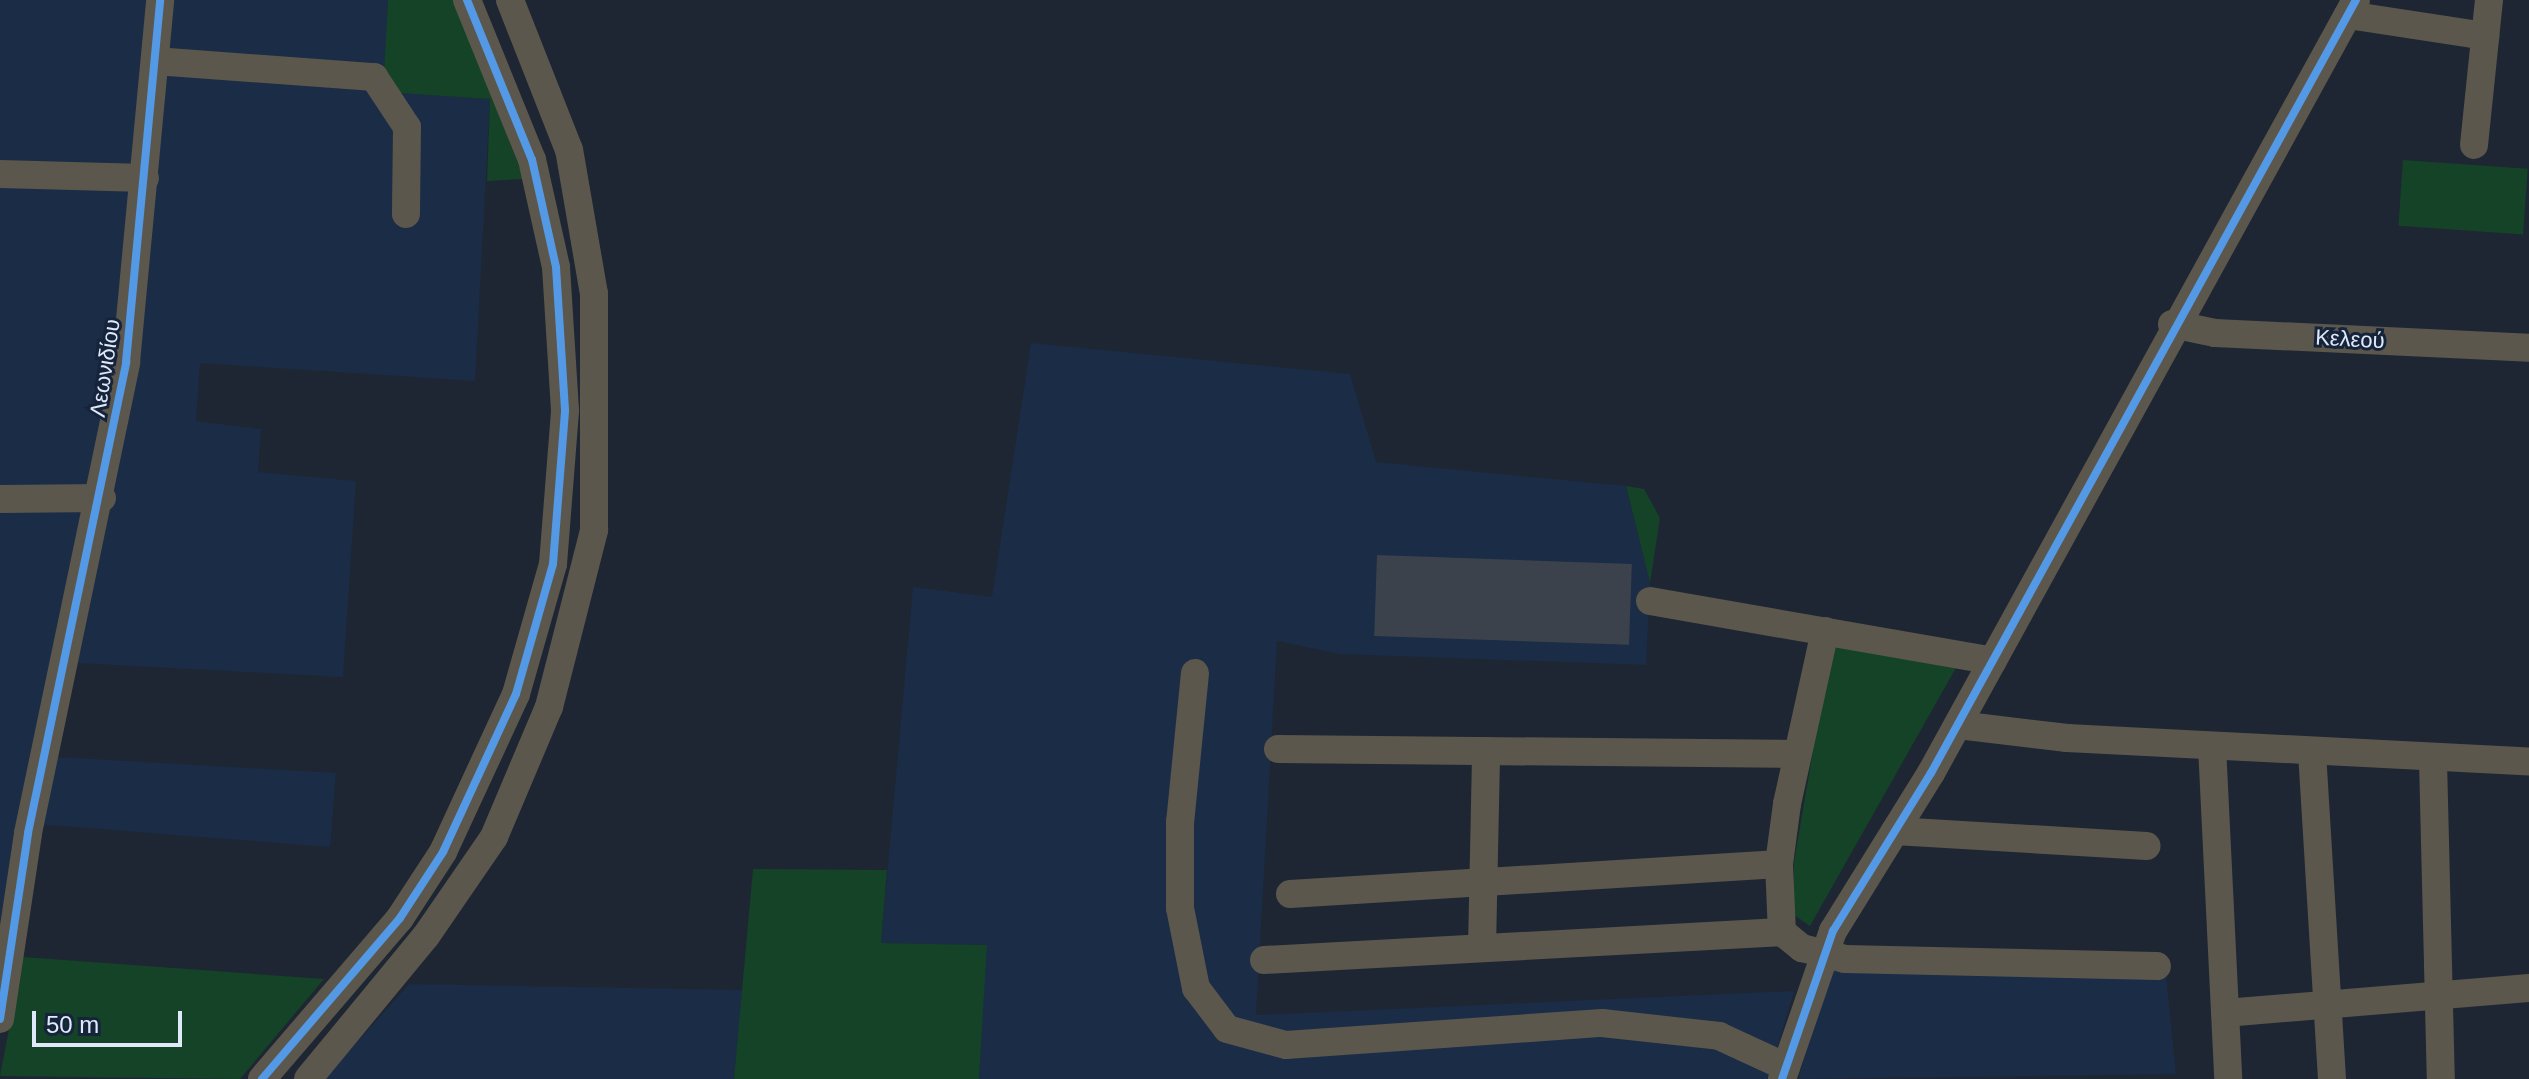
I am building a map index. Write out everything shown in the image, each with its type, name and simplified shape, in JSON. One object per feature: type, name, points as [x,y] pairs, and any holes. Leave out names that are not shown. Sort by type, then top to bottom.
[{"type":"street","name":"Λεωνιδίου","points":[[0,1019],[28,833],[102,498],[145,178],[160,0]]},
{"type":"street","points":[[262,1079],[400,918],[443,852],[516,694],[553,564],[565,410],[556,267],[528,148],[467,0]]},
{"type":"street","points":[[308,1079],[418,947],[494,837],[549,707],[594,530],[594,294],[569,150],[510,0]]},
{"type":"street","points":[[2474,145],[2489,0]]},
{"type":"street","points":[[1195,673],[1180,822],[1180,908],[1196,988],[1227,1029],[1286,1045],[1602,1023],[1719,1036],[1784,1073],[1823,955],[1958,725],[2172,324],[2352,8],[2485,36]]},
{"type":"street","points":[[155,61],[374,77],[407,127],[406,214]]},
{"type":"street","points":[[0,174],[145,178]]},
{"type":"street","name":"Κελεού","points":[[2172,324],[2215,333],[2529,348]]},
{"type":"street","points":[[0,499],[102,498]]},
{"type":"street","points":[[1650,601],[1993,661]]},
{"type":"street","points":[[1782,932],[1779,864],[1796,754],[1825,631]]},
{"type":"street","points":[[1958,725],[2433,760],[2529,761]]},
{"type":"street","points":[[2212,746],[2228,1079]]},
{"type":"street","points":[[1278,749],[1796,754]]},
{"type":"street","points":[[1482,948],[1486,751]]},
{"type":"street","points":[[2312,752],[2332,1079]]},
{"type":"street","points":[[2433,760],[2441,1079]]},
{"type":"street","points":[[1895,831],[2147,846]]},
{"type":"street","points":[[1290,894],[1779,864]]},
{"type":"street","points":[[1264,960],[1782,932],[1823,955],[2157,966]]},
{"type":"street","points":[[2225,1013],[2439,998],[2529,988]]},
{"type":"shaded area","points":[[0,0],[388,0],[384,92],[490,99],[475,381],[200,363],[196,421],[261,429],[258,472],[356,481],[343,677],[58,662],[40,756],[336,773],[330,847],[23,823],[0,985]]},
{"type":"shaded area","points":[[1031,343],[1350,374],[1376,462],[1626,486],[1650,583],[1646,665],[1340,654],[1277,641],[1256,1015],[1794,991],[1768,1079],[979,1079],[986,945],[881,943],[913,587],[992,597]]},
{"type":"shaded area","points":[[1831,969],[2166,975],[2176,1074],[1798,1079]]},
{"type":"shaded area","points":[[409,984],[743,990],[734,1079],[324,1079]]},
{"type":"green space","points":[[388,0],[454,0],[524,179],[487,181],[490,99],[383,92]]},
{"type":"green space","points":[[2403,160],[2528,169],[2523,235],[2398,226]]},
{"type":"green space","points":[[1626,486],[1644,489],[1660,518],[1650,583]]},
{"type":"green space","points":[[1831,646],[1957,666],[1810,926],[1794,915],[1794,862]]},
{"type":"green space","points":[[753,869],[887,870],[881,943],[987,945],[979,1079],[734,1079]]},
{"type":"green space","points":[[23,957],[324,979],[240,1079],[0,1076]]},
{"type":"building","points":[[1377,555],[1632,564],[1629,645],[1374,636]]},
{"type":"cycle path","points":[[0,1019],[28,833],[126,362],[160,0]]},
{"type":"cycle path","points":[[262,1079],[400,918],[443,852],[516,694],[553,564],[565,410],[556,267],[532,160],[467,0]]},
{"type":"cycle path","points":[[1782,1079],[1833,931],[1931,773],[2356,0]]}]
